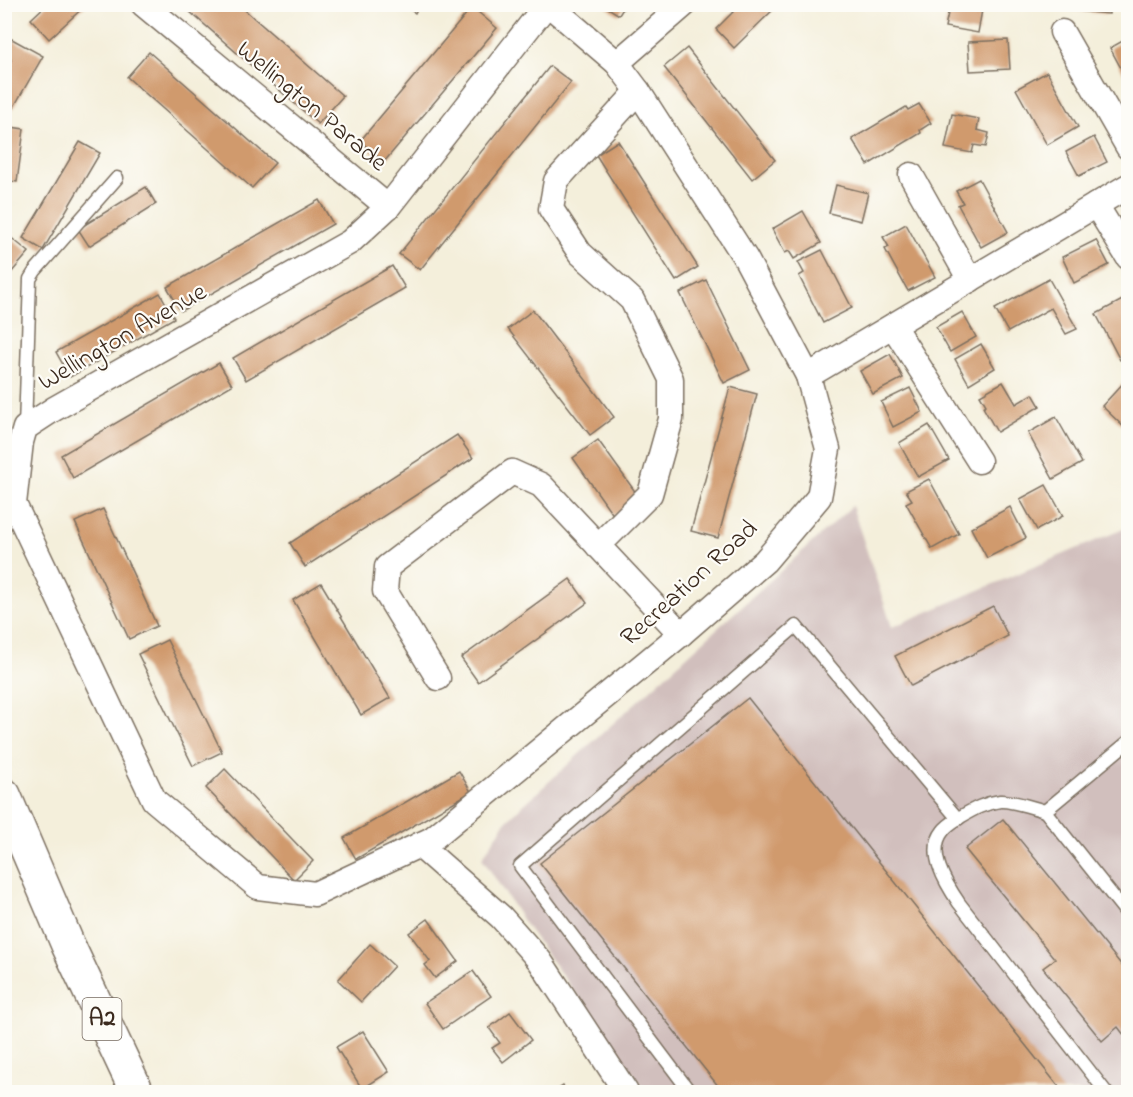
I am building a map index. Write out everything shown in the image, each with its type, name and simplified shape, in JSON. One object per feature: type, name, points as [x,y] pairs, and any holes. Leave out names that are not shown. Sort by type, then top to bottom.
[{"type":"main road","name":"A2","points":[[4,795],[68,945],[137,1092]]},
{"type":"street","name":"Wellington Parade","points":[[142,4],[388,207]]},
{"type":"street","name":"Wellington Avenue","points":[[419,845],[315,894],[258,887],[154,800],[14,504],[21,442],[25,428],[64,403],[350,242],[388,207],[547,4]]},
{"type":"street","name":"Recreation Road","points":[[419,845],[441,832],[681,634],[765,561],[819,496],[828,449],[808,376],[746,259],[638,91],[617,63],[547,4]]},
{"type":"street","points":[[617,63],[685,4]]},
{"type":"street","points":[[1062,32],[1128,147]]},
{"type":"street","points":[[598,546],[650,494],[671,419],[671,379],[632,300],[580,253],[551,209],[556,181],[638,91]]},
{"type":"street","points":[[911,175],[970,280]]},
{"type":"street","points":[[808,376],[1128,186]]},
{"type":"street","points":[[1096,205],[1128,256]]},
{"type":"street","points":[[893,326],[979,461]]},
{"type":"street","points":[[438,678],[385,591],[387,567],[512,472],[542,485],[681,634]]},
{"type":"street","points":[[419,845],[501,917],[540,961],[626,1092]]},
{"type":"lane","points":[[25,428],[30,279],[117,178]]},
{"type":"lane","points":[[690,1092],[520,866],[795,626],[958,819]]},
{"type":"lane","points":[[1045,811],[1128,742]]},
{"type":"lane","points":[[1106,1092],[959,903],[939,867],[936,846],[943,831],[978,806],[1002,801],[1045,811],[1128,915]]},
{"type":"shaded area","points":[[852,506],[892,627],[1128,527],[1128,1092],[647,1092],[527,927],[482,858],[507,820]]},
{"type":"building","points":[[47,4],[87,4],[49,39],[31,19]]},
{"type":"building","points":[[181,4],[238,4],[343,96],[318,124]]},
{"type":"building","points":[[401,4],[420,4],[415,13]]},
{"type":"building","points":[[602,4],[626,4],[619,15]]},
{"type":"building","points":[[741,4],[779,4],[734,48],[716,29]]},
{"type":"building","points":[[950,4],[983,4],[978,33],[945,27]]},
{"type":"building","points":[[1057,4],[1109,4],[1109,14],[1057,9]]},
{"type":"building","points":[[472,7],[497,28],[384,162],[360,141]]},
{"type":"building","points":[[1128,38],[1128,81],[1110,48]]},
{"type":"building","points":[[12,39],[43,56],[12,110],[4,106],[4,72],[11,60],[4,57],[4,51]]},
{"type":"building","points":[[1008,40],[1010,69],[970,71],[968,42]]},
{"type":"building","points":[[687,48],[775,160],[752,179],[664,67]]},
{"type":"building","points":[[149,52],[275,163],[252,188],[127,77]]},
{"type":"building","points":[[550,66],[571,82],[420,270],[399,254]]},
{"type":"building","points":[[1047,72],[1078,127],[1047,145],[1016,89]]},
{"type":"building","points":[[919,104],[931,123],[920,130],[921,133],[868,165],[852,139],[906,107],[908,110]]},
{"type":"building","points":[[952,114],[979,119],[977,130],[989,133],[986,147],[974,145],[972,153],[945,148]]},
{"type":"building","points":[[4,126],[24,129],[17,182],[4,180]]},
{"type":"building","points":[[1094,137],[1107,162],[1079,176],[1066,152]]},
{"type":"building","points":[[618,141],[698,267],[676,281],[596,155]]},
{"type":"building","points":[[80,142],[100,153],[43,250],[23,238]]},
{"type":"building","points":[[979,179],[1008,232],[981,247],[958,205],[963,203],[956,191]]},
{"type":"building","points":[[836,185],[868,193],[861,221],[829,213]]},
{"type":"building","points":[[146,187],[156,204],[89,246],[78,229]]},
{"type":"building","points":[[319,200],[333,224],[181,311],[167,287]]},
{"type":"building","points":[[803,211],[821,243],[794,259],[789,251],[785,253],[772,229]]},
{"type":"building","points":[[906,224],[935,277],[908,291],[885,249],[889,247],[883,237]]},
{"type":"building","points":[[4,232],[29,252],[11,273],[4,267]]},
{"type":"building","points":[[1096,240],[1109,265],[1074,283],[1062,257]]},
{"type":"building","points":[[822,250],[852,308],[823,323],[799,276],[804,273],[798,262]]},
{"type":"building","points":[[392,266],[405,288],[246,380],[233,358]]},
{"type":"building","points":[[1049,279],[1077,329],[1066,334],[1051,308],[1008,332],[995,309]]},
{"type":"building","points":[[706,280],[750,370],[724,383],[680,293]]},
{"type":"building","points":[[160,293],[174,318],[70,377],[56,352]]},
{"type":"building","points":[[1128,297],[1128,356],[1120,360],[1096,314]]},
{"type":"building","points":[[533,310],[614,417],[590,435],[508,329]]},
{"type":"building","points":[[962,312],[976,337],[950,352],[936,327]]},
{"type":"building","points":[[981,344],[995,368],[969,384],[955,359]]},
{"type":"building","points":[[890,354],[903,378],[873,394],[860,371]]},
{"type":"building","points":[[219,363],[232,385],[73,478],[61,455]]},
{"type":"building","points":[[1127,379],[1128,381],[1128,431],[1102,406]]},
{"type":"building","points":[[1003,382],[1016,404],[1033,394],[1040,406],[997,432],[983,407],[986,405],[980,395]]},
{"type":"building","points":[[730,387],[757,394],[718,538],[691,531]]},
{"type":"building","points":[[910,388],[922,412],[893,427],[881,402]]},
{"type":"building","points":[[1056,417],[1082,463],[1053,479],[1028,433]]},
{"type":"building","points":[[929,425],[949,460],[918,477],[899,443]]},
{"type":"building","points":[[457,435],[473,458],[305,567],[290,543]]},
{"type":"building","points":[[598,440],[639,497],[614,516],[573,458]]},
{"type":"building","points":[[929,479],[959,534],[932,549],[906,503],[912,500],[906,491]]},
{"type":"building","points":[[1046,485],[1063,516],[1037,530],[1020,499]]},
{"type":"building","points":[[1010,507],[1026,538],[987,558],[971,528]]},
{"type":"building","points":[[103,509],[157,626],[129,639],[75,522]]},
{"type":"building","points":[[570,579],[587,603],[478,682],[461,658]]},
{"type":"building","points":[[321,583],[390,698],[361,715],[293,600]]},
{"type":"building","points":[[993,606],[1008,636],[911,686],[895,656]]},
{"type":"building","points":[[167,640],[222,752],[193,766],[138,654]]},
{"type":"building","points":[[748,698],[1063,1092],[723,1092],[540,863]]},
{"type":"building","points":[[225,769],[313,861],[294,880],[206,788]]},
{"type":"building","points":[[459,771],[471,792],[356,859],[344,838]]},
{"type":"building","points":[[1003,819],[1128,973],[1128,1040],[1118,1027],[1102,1041],[1043,968],[1055,959],[965,849]]},
{"type":"building","points":[[428,919],[458,961],[435,978],[425,965],[430,961],[409,933]]},
{"type":"building","points":[[370,944],[394,966],[361,1002],[338,980]]},
{"type":"building","points":[[473,971],[491,996],[443,1029],[425,1003]]},
{"type":"building","points":[[510,1012],[531,1040],[503,1062],[492,1048],[500,1043],[489,1028]]},
{"type":"building","points":[[363,1031],[389,1072],[362,1089],[336,1047]]},
{"type":"building","points":[[563,1086],[569,1092],[554,1092]]}]
